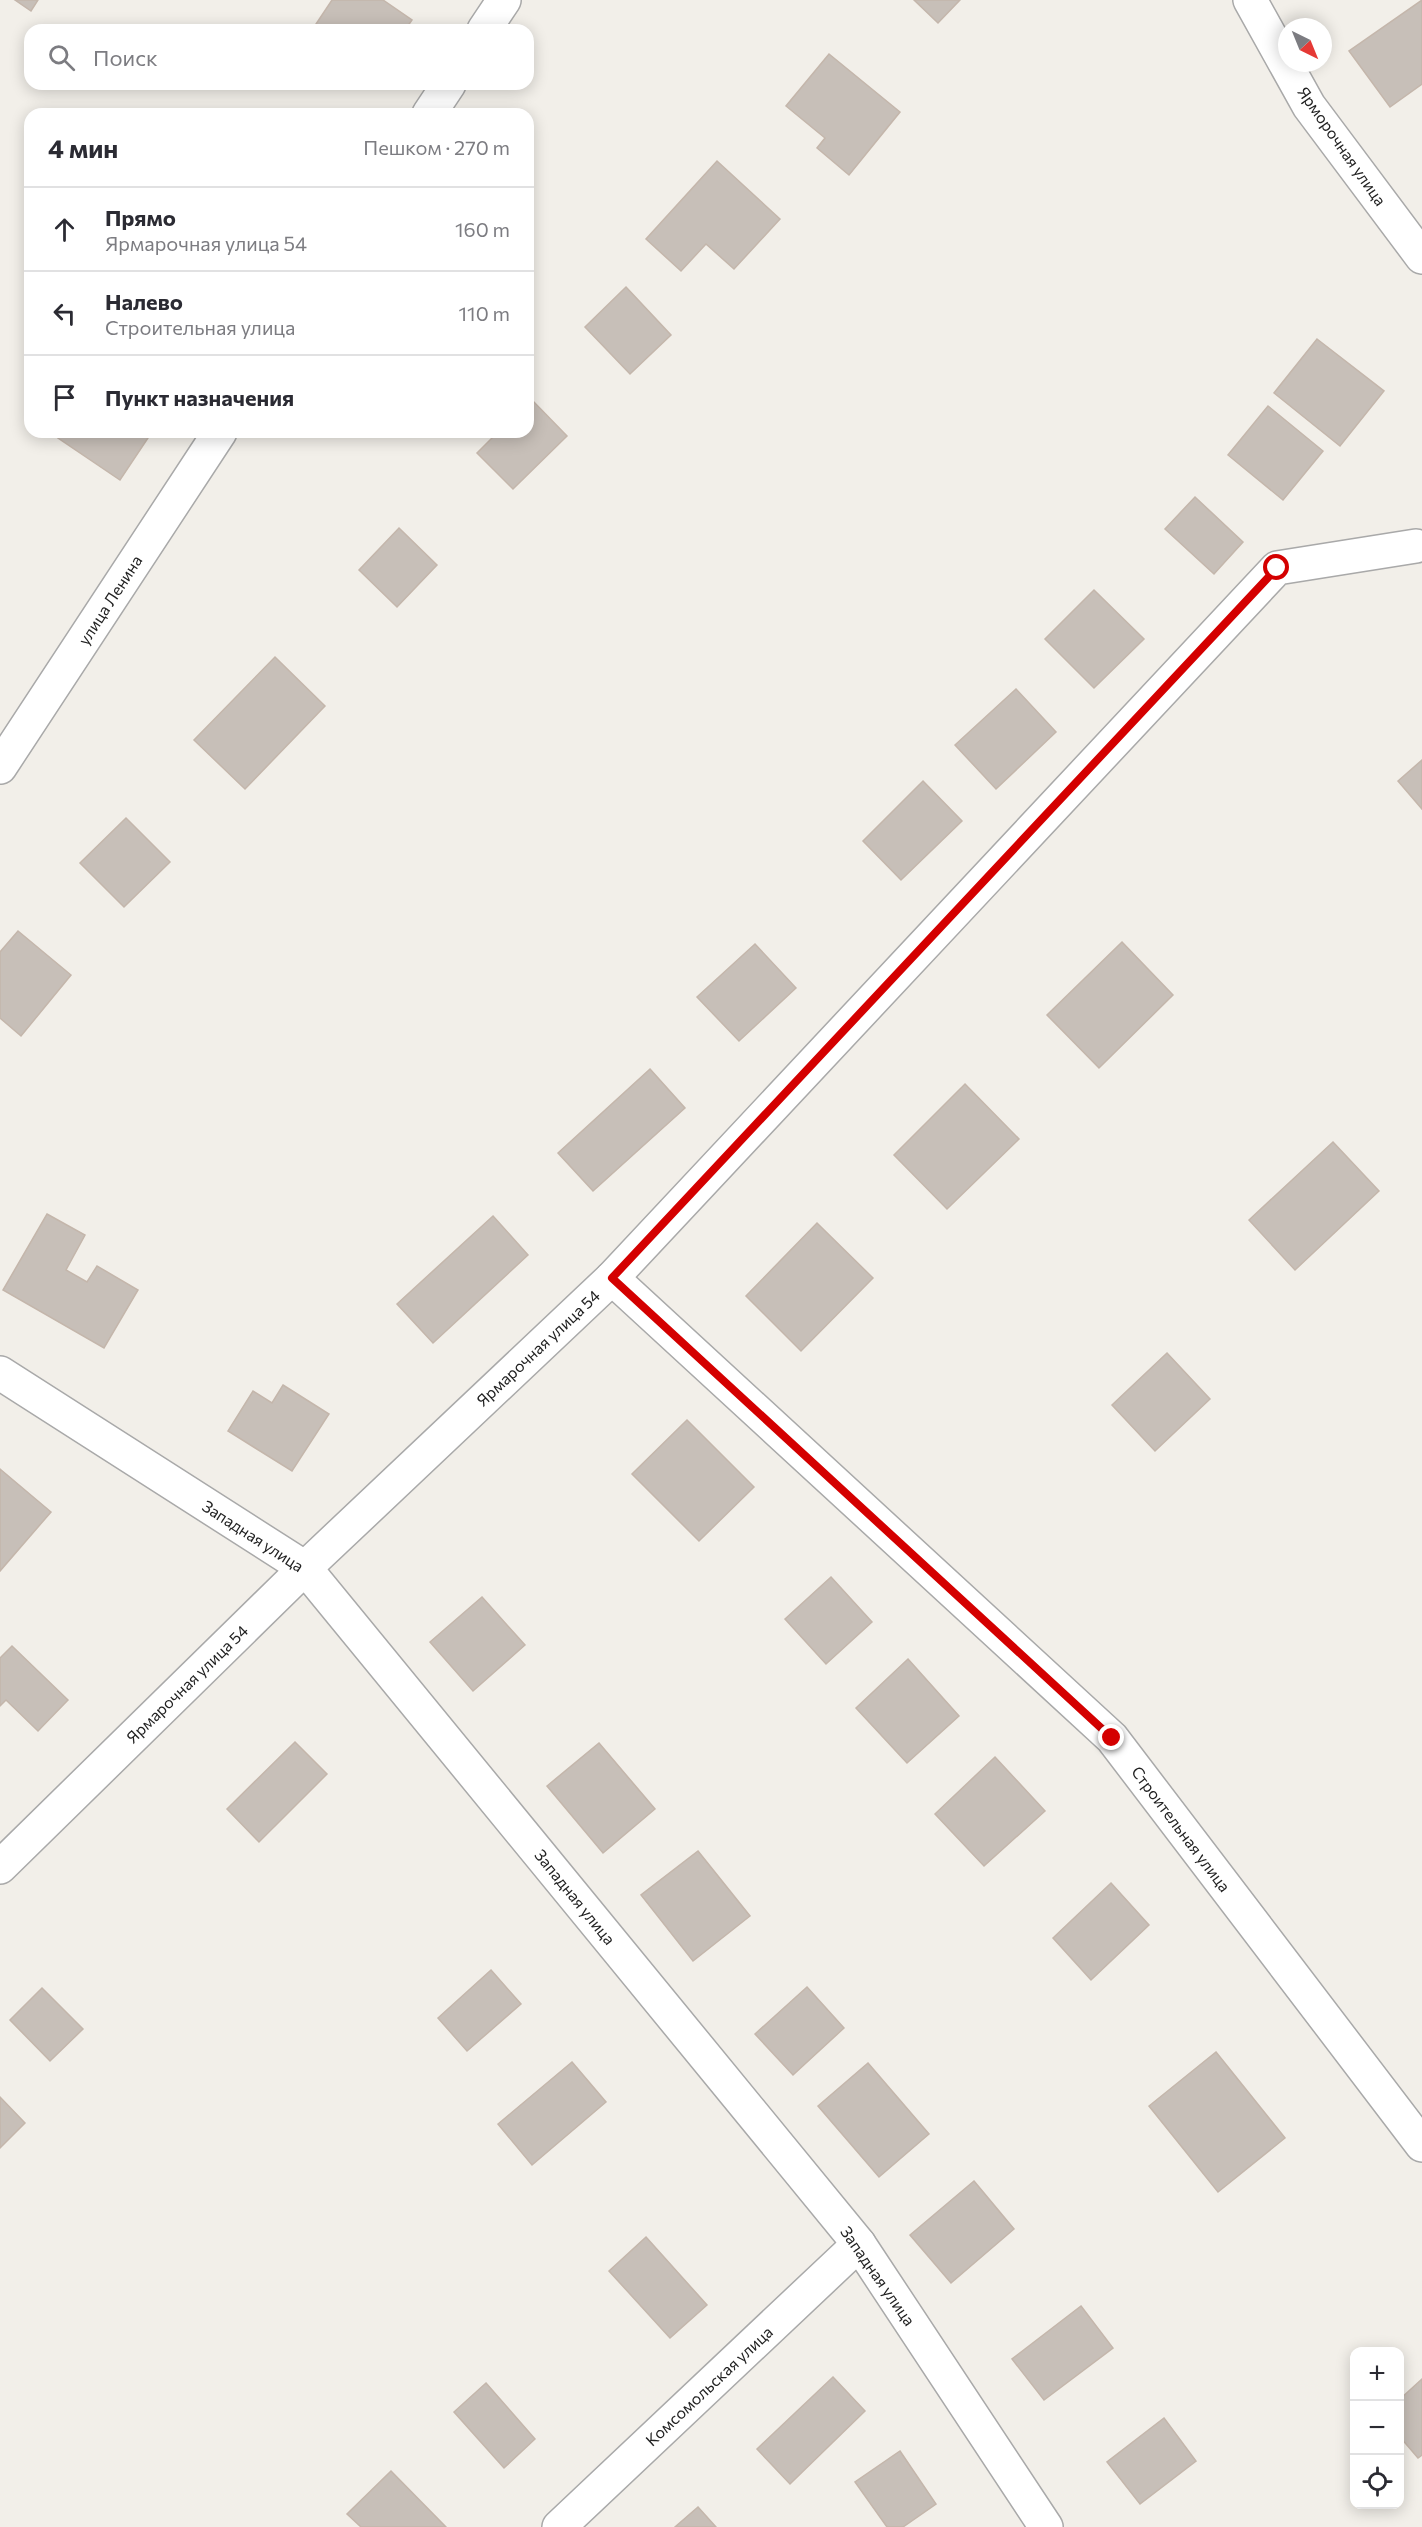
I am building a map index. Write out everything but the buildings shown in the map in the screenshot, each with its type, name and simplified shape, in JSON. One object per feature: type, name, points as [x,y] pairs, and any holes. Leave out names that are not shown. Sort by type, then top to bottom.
[{"type":"street","points":[[488,24],[504,0]]},
{"type":"street","name":"Ярморочная улица","points":[[1250,0],[1309,105],[1422,257]]},
{"type":"street","points":[[433,108],[445,90]]},
{"type":"street","name":"улица Ленина","points":[[0,767],[216,438]]},
{"type":"street","name":"Ярмарочная улица 54","points":[[0,1867],[305,1568],[612,1278],[1277,568],[1420,547]]},
{"type":"street","name":"Строительная улица","points":[[612,1278],[1112,1738],[1422,2145]]},
{"type":"street","name":"Западная улица","points":[[0,1373],[305,1568],[859,2244],[1046,2527]]},
{"type":"street","name":"Комсомольская улица","points":[[559,2527],[859,2244]]},
{"type":"route","points":[[1112,1738],[612,1278],[1277,568]]}]
